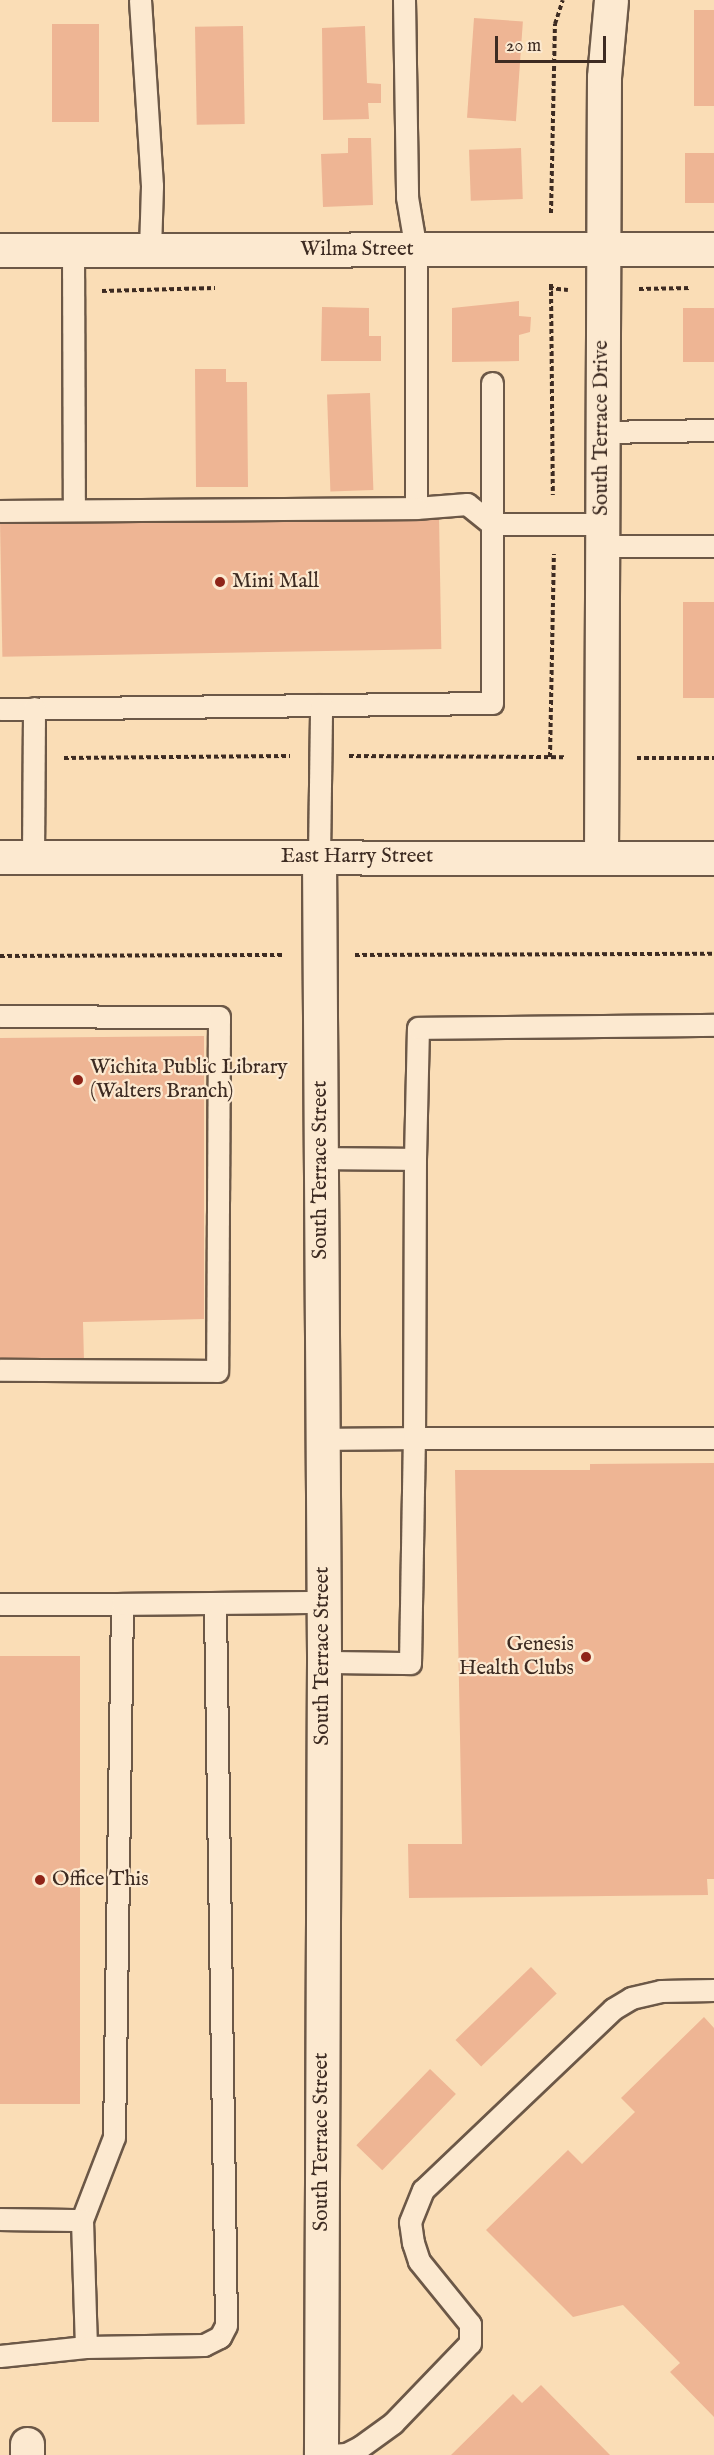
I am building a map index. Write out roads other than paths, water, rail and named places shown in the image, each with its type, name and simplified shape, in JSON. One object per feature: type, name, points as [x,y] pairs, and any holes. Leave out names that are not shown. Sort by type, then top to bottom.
[{"type":"street","name":"South Terrace Drive","points":[[602,857],[604,77],[611,0]]},
{"type":"street","name":"Wilma Street","points":[[0,250],[416,250],[604,247],[714,249]]},
{"type":"street","name":"South Terrace Street","points":[[319,856],[324,1662],[321,2455]]},
{"type":"street","name":"East Harry Street","points":[[0,857],[714,858]]},
{"type":"lane","points":[[140,0],[152,186],[150,250]]},
{"type":"lane","points":[[404,0],[407,197],[416,250],[416,508]]},
{"type":"lane","points":[[73,250],[74,510]]},
{"type":"lane","points":[[0,709],[492,703],[492,383]]},
{"type":"lane","points":[[602,432],[714,430]]},
{"type":"lane","points":[[0,510],[416,508],[467,504],[492,524],[554,524],[602,535],[714,546]]},
{"type":"lane","points":[[319,856],[321,705]]},
{"type":"lane","points":[[33,856],[34,708]]},
{"type":"lane","points":[[0,1016],[219,1017],[219,1029],[217,1371],[0,1370]]},
{"type":"lane","points":[[324,1662],[410,1663],[417,1028],[714,1025]]},
{"type":"lane","points":[[321,1158],[415,1159]]},
{"type":"lane","points":[[322,1439],[714,1438]]},
{"type":"lane","points":[[0,1604],[215,1605],[323,1602]]},
{"type":"lane","points":[[86,2347],[82,2220],[114,2137],[122,1604]]},
{"type":"lane","points":[[0,2356],[86,2347],[204,2345],[220,2337],[226,2325],[215,1605]]},
{"type":"lane","points":[[331,2455],[346,2454],[360,2448],[393,2423],[470,2343],[470,2324],[419,2261],[413,2242],[410,2222],[423,2190],[613,2009],[631,1998],[661,1991],[714,1990]]},
{"type":"lane","points":[[0,2219],[82,2220]]},
{"type":"place","name":"Mini Mall","points":[[220,582]]},
{"type":"place","name":"Wichita Public Library (Walters Branch)","points":[[78,1080]]},
{"type":"place","name":"Genesis Health Clubs","points":[[586,1657]]},
{"type":"place","name":"Office This","points":[[40,1880]]}]
